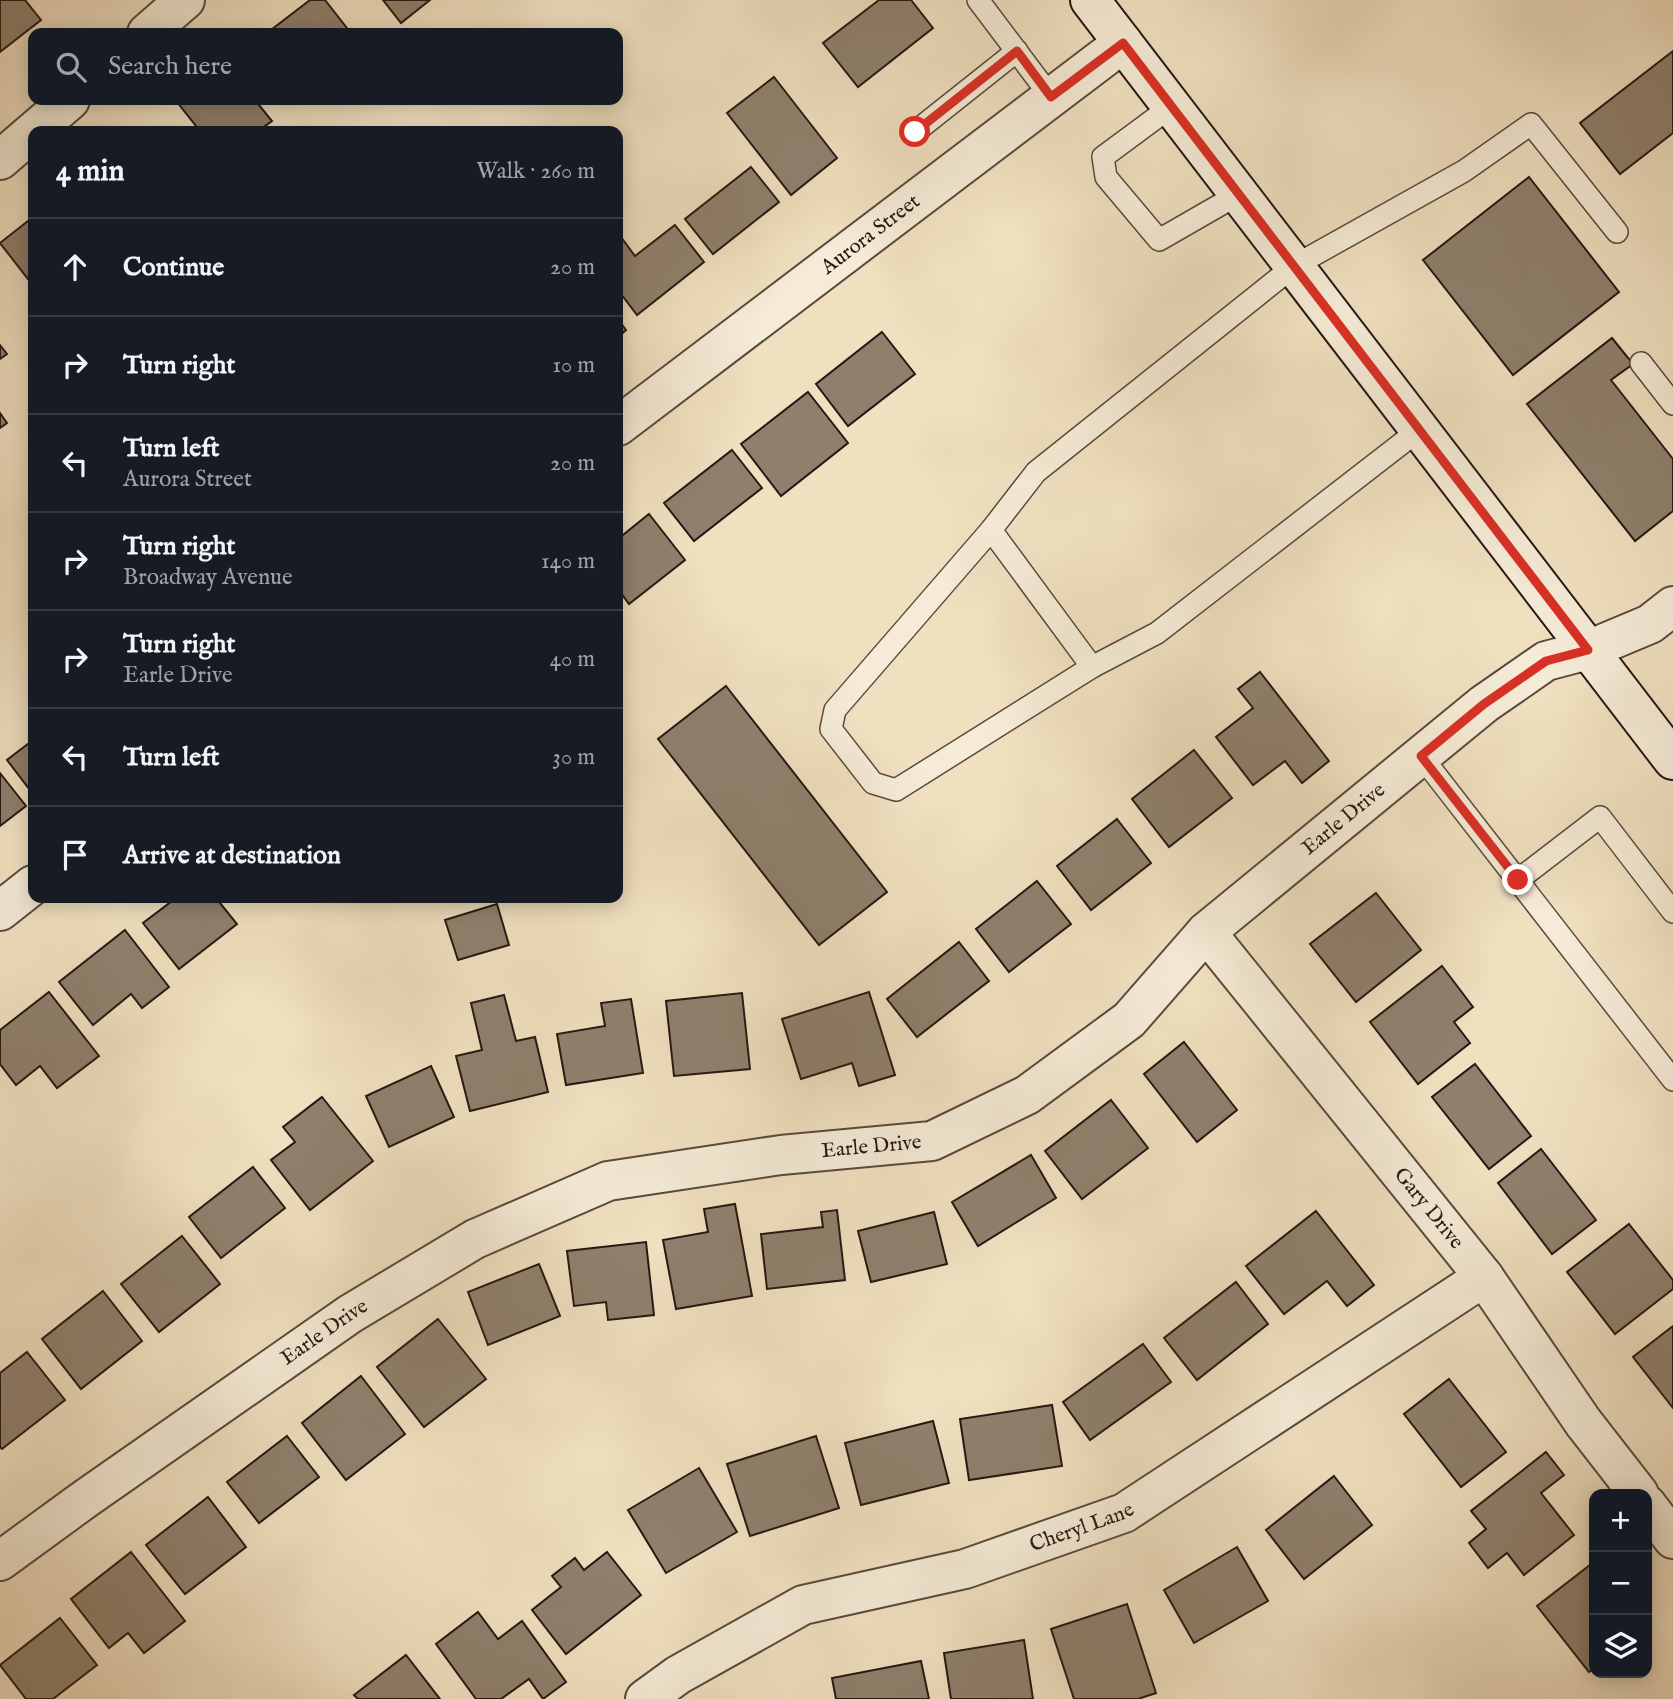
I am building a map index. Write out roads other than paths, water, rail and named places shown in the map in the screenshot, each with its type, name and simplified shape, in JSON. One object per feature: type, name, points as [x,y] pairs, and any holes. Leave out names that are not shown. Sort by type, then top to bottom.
[{"type":"street","points":[[153,28],[185,0]]},
{"type":"street","points":[[1090,0],[1673,760]]},
{"type":"street","name":"Aurora Street","points":[[623,422],[1123,43]]},
{"type":"street","points":[[40,126],[64,105]]},
{"type":"street","points":[[0,160],[28,136]]},
{"type":"street","name":"Earle Drive","points":[[0,1561],[350,1314],[475,1239],[608,1181],[781,1155],[932,1141],[1027,1096],[1129,1020],[1206,932],[1484,704],[1546,661],[1588,650],[1650,624],[1673,606]]},
{"type":"street","points":[[0,911],[28,889]]},
{"type":"street","name":"Gary Drive","points":[[1206,932],[1484,1277],[1583,1422],[1635,1489]]},
{"type":"street","name":"Cheryl Lane","points":[[645,1699],[678,1675],[803,1605],[965,1569],[1124,1513],[1484,1277]]},
{"type":"street","points":[[1652,1512],[1673,1539]]},
{"type":"lane","points":[[978,0],[1051,97]]},
{"type":"lane","points":[[915,132],[1017,51]]},
{"type":"lane","points":[[1172,106],[1103,157],[1106,177],[1159,240],[1239,194]]},
{"type":"lane","points":[[1419,429],[1157,633],[1092,667],[895,790],[873,783],[831,729],[835,710],[991,530],[1036,472],[1294,265],[1464,171],[1531,124],[1617,232]]},
{"type":"lane","points":[[1641,363],[1673,404]]},
{"type":"lane","points":[[991,530],[1092,667]]},
{"type":"lane","points":[[1421,756],[1673,1080]]},
{"type":"lane","points":[[1518,880],[1600,817],[1673,912]]}]
